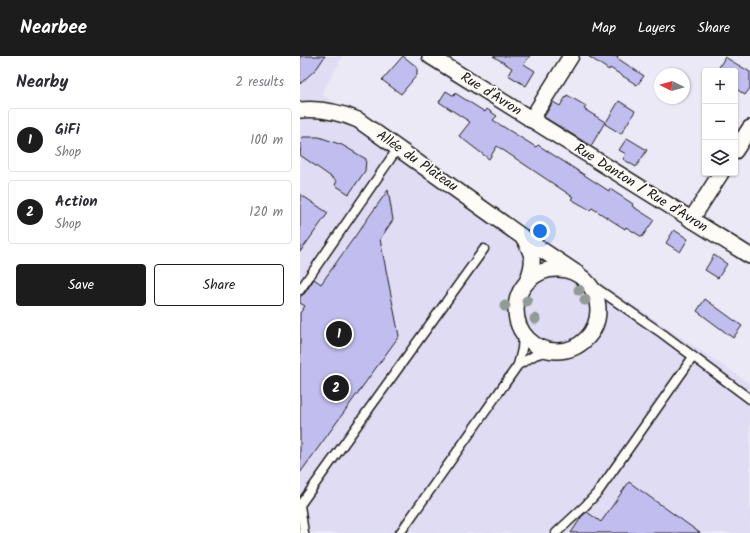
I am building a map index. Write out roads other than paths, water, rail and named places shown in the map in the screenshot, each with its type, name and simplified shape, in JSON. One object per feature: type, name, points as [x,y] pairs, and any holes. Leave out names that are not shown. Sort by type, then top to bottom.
[{"type":"street","name":"Rue d'Avron","points":[[430,56],[531,120]]},
{"type":"street","points":[[531,120],[571,56]]},
{"type":"street","name":"Allée du Plateau","points":[[300,110],[319,109],[342,114],[358,120],[583,278]]},
{"type":"street","name":"Rue Danton / Rue d'Avron","points":[[531,120],[750,256]]},
{"type":"street","points":[[738,146],[750,128]]},
{"type":"street","points":[[691,220],[719,176]]},
{"type":"street","name":"Allée du Plateau","points":[[524,238],[532,252],[533,267],[528,280]]},
{"type":"street","points":[[551,268],[565,269],[583,278],[596,295],[598,309],[596,323],[589,336],[578,345],[565,350],[539,348],[530,342],[523,334],[519,326],[516,314],[516,302],[521,290],[528,280],[539,272],[551,268]]},
{"type":"lane","points":[[300,290],[398,148]]},
{"type":"lane","points":[[304,533],[300,505],[484,249]]},
{"type":"lane","points":[[583,278],[663,334],[750,400]]},
{"type":"lane","points":[[400,533],[518,365],[522,349],[523,334]]},
{"type":"lane","points":[[518,365],[535,355],[551,350]]},
{"type":"lane","points":[[556,533],[598,492],[693,358]]},
{"type":"place","name":"GiFi","points":[[339,334]]},
{"type":"place","name":"Action","points":[[336,388]]}]
